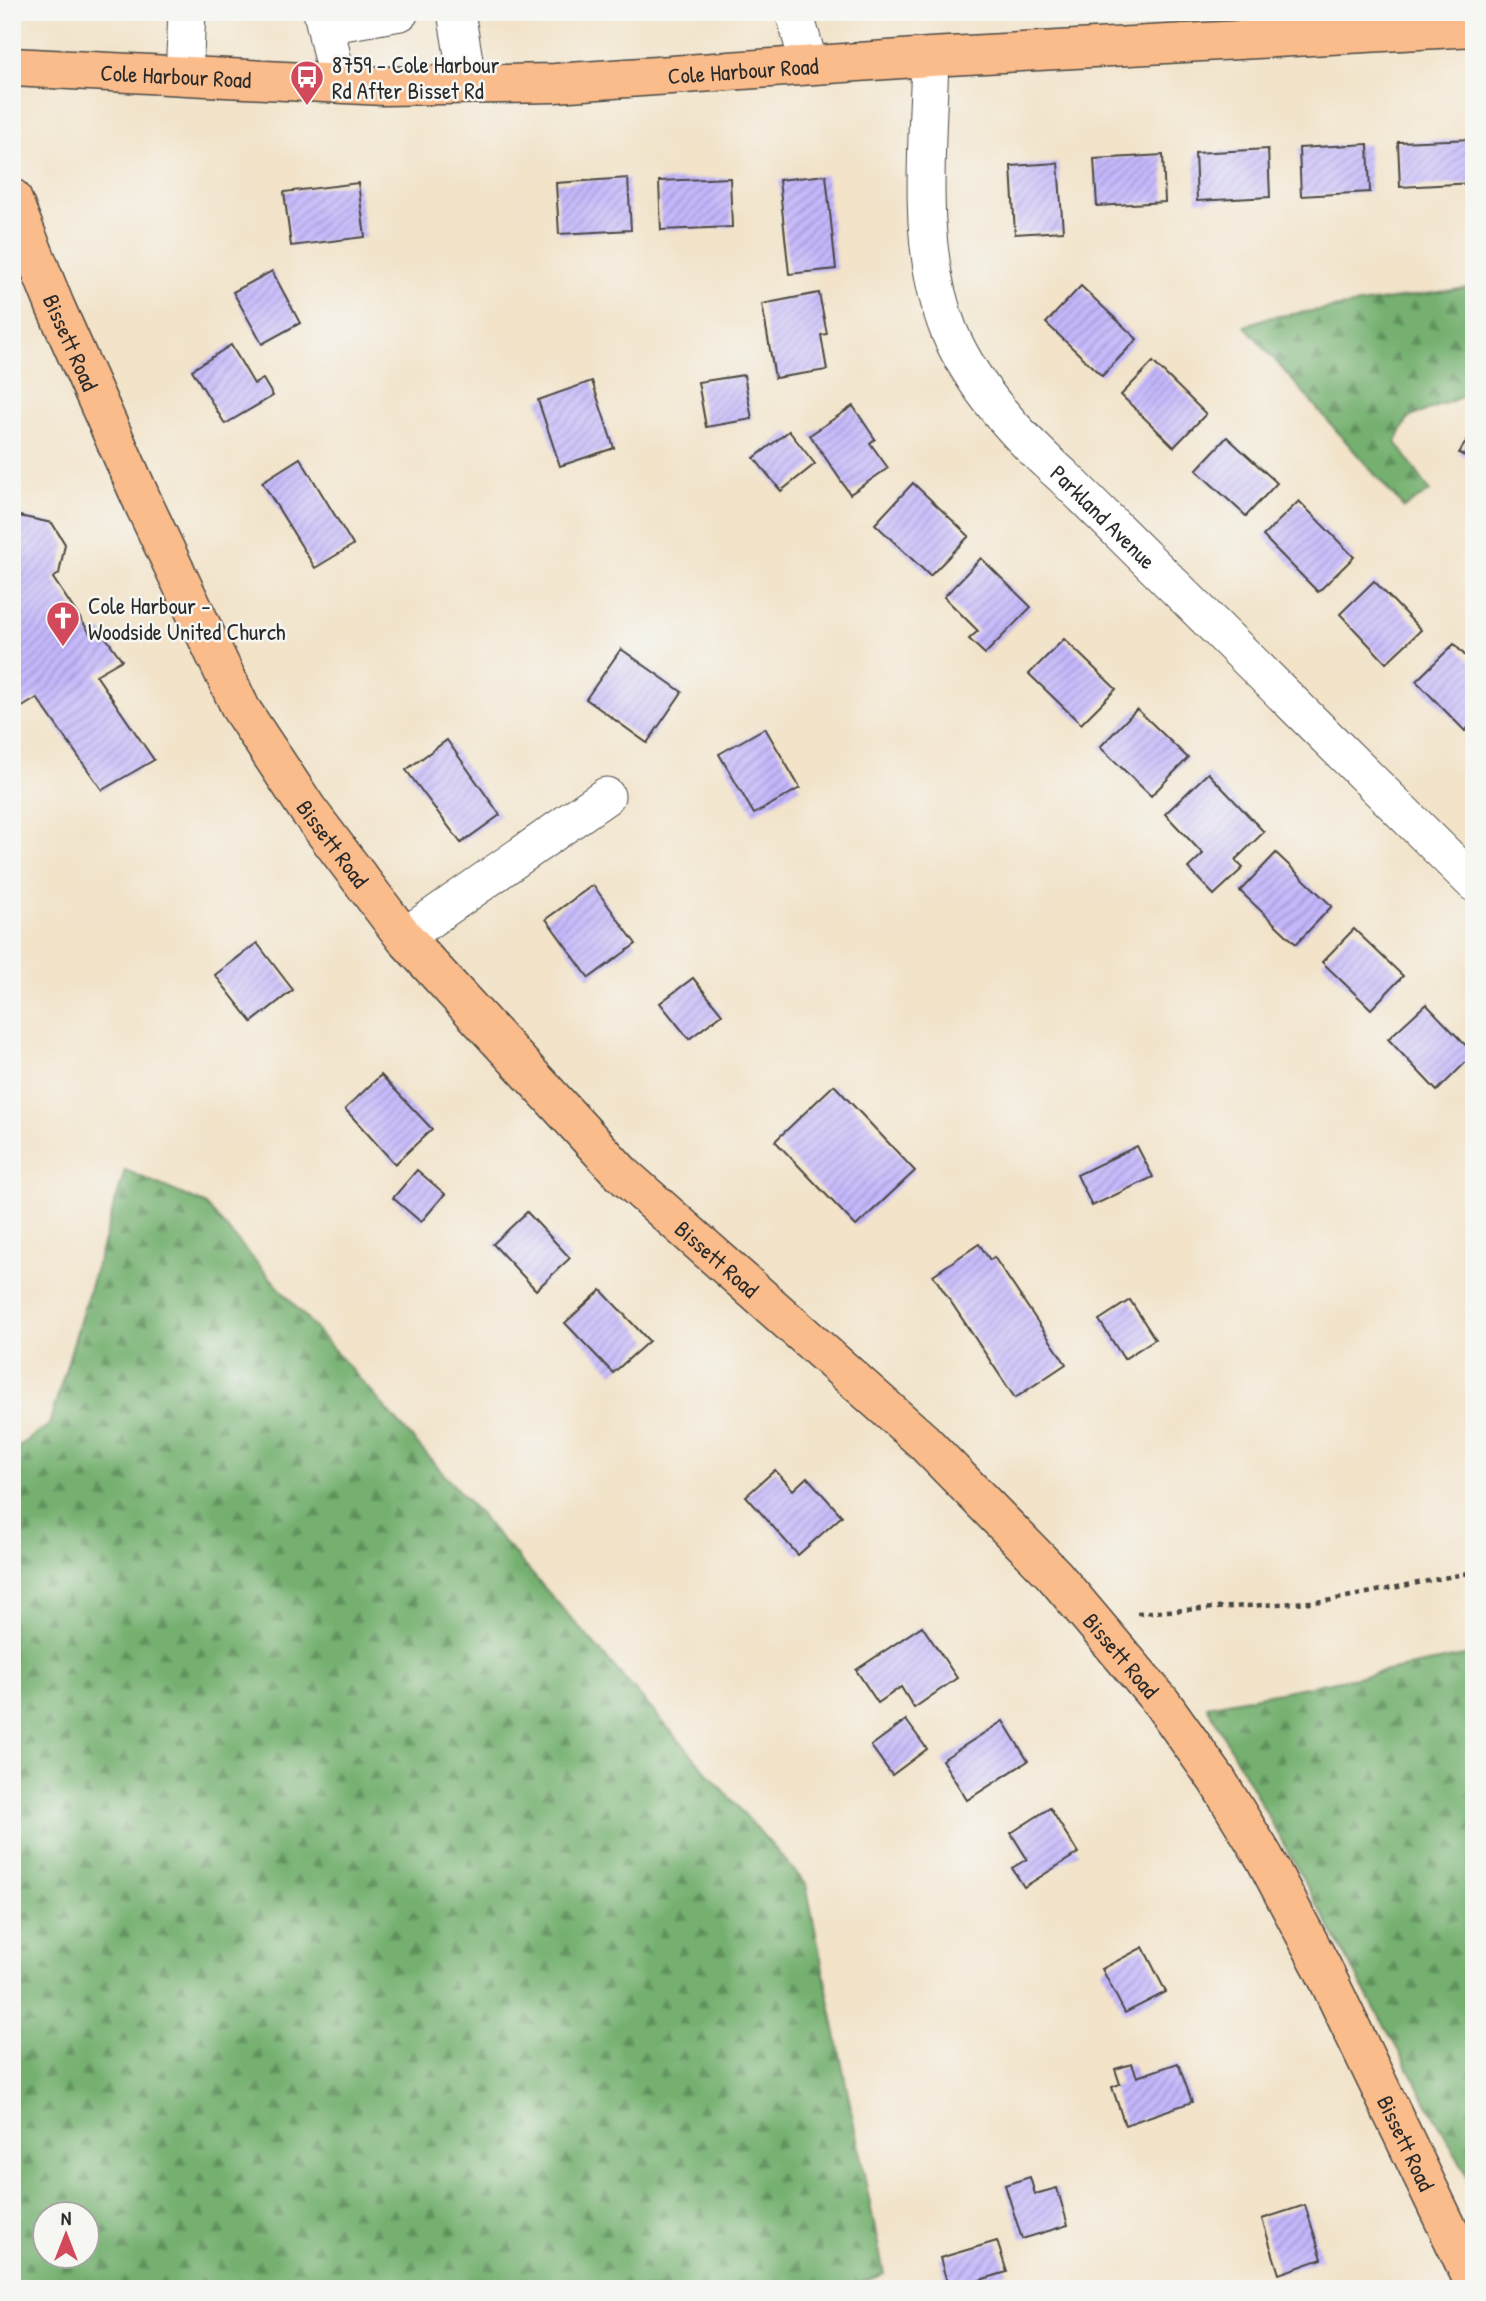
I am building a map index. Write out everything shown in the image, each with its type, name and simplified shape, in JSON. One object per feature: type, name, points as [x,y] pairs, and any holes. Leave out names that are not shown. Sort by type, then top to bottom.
[{"type":"main road","name":"Cole Harbour Road","points":[[12,67],[338,83],[555,83],[809,64],[1474,27]]},
{"type":"main road","name":"Bissett Road","points":[[12,198],[55,306],[145,507],[241,709],[308,810],[404,937],[621,1173],[923,1441],[1091,1616],[1186,1736],[1217,1780],[1264,1857],[1352,2028],[1474,2283]]},
{"type":"street","points":[[184,76],[187,12]]},
{"type":"street","points":[[338,83],[324,19],[400,12]]},
{"type":"street","points":[[456,12],[468,84]]},
{"type":"street","points":[[794,12],[809,64]]},
{"type":"street","name":"Parkland Avenue","points":[[930,57],[928,200],[933,258],[950,331],[982,388],[1026,444],[1063,476],[1474,883]]},
{"type":"street","points":[[404,937],[606,796]]},
{"type":"path","points":[[1091,1616],[1326,1601],[1474,1572]]},
{"type":"green space","points":[[1474,287],[1474,392],[1408,418],[1396,442],[1430,491],[1404,508],[1245,326],[1266,318]]},
{"type":"green space","points":[[125,1170],[205,1204],[806,1884],[884,2274],[845,2289],[12,2289],[12,1451],[49,1425]]},
{"type":"green space","points":[[1474,1654],[1474,2193],[1464,2169],[1207,1706]]},
{"type":"building","points":[[1473,139],[1474,183],[1400,187],[1398,142]]},
{"type":"building","points":[[1368,144],[1370,192],[1301,196],[1299,148]]},
{"type":"building","points":[[1268,149],[1270,197],[1197,201],[1195,153]]},
{"type":"building","points":[[1163,155],[1165,202],[1097,206],[1094,159]]},
{"type":"building","points":[[1058,163],[1063,231],[1015,234],[1011,166]]},
{"type":"building","points":[[826,175],[836,269],[789,274],[779,180]]},
{"type":"building","points":[[628,178],[631,230],[559,234],[556,183]]},
{"type":"building","points":[[730,178],[732,227],[661,230],[659,181]]},
{"type":"building","points":[[358,183],[365,237],[291,246],[284,192]]},
{"type":"building","points":[[272,271],[300,323],[262,344],[233,292]]},
{"type":"building","points":[[1081,286],[1137,339],[1102,376],[1046,323]]},
{"type":"building","points":[[819,293],[827,334],[821,335],[827,370],[775,378],[762,304]]},
{"type":"building","points":[[231,345],[254,384],[263,379],[273,396],[225,424],[192,370]]},
{"type":"building","points":[[1153,362],[1206,414],[1174,447],[1121,395]]},
{"type":"building","points":[[744,375],[752,419],[706,427],[698,382]]},
{"type":"building","points":[[592,381],[614,448],[560,466],[538,400]]},
{"type":"building","points":[[853,406],[875,439],[870,443],[888,468],[850,494],[810,435]]},
{"type":"building","points":[[1474,429],[1474,461],[1459,453]]},
{"type":"building","points":[[789,431],[815,464],[781,491],[754,458]]},
{"type":"building","points":[[1227,437],[1277,483],[1246,516],[1196,470]]},
{"type":"building","points":[[300,458],[353,545],[315,568],[262,482]]},
{"type":"building","points":[[913,483],[969,536],[930,576],[875,524]]},
{"type":"building","points":[[1299,501],[1354,557],[1318,592],[1263,536]]},
{"type":"building","name":"Cole Harbour - Woodside United Church","points":[[19,516],[52,523],[65,544],[59,574],[53,578],[92,636],[101,631],[122,660],[96,675],[154,760],[102,790],[37,698],[19,709],[12,700],[12,520]]},
{"type":"building","points":[[981,558],[1031,607],[985,654],[969,639],[978,631],[944,597]]},
{"type":"building","points":[[1374,581],[1421,630],[1386,663],[1340,614]]},
{"type":"building","points":[[1064,639],[1116,689],[1081,724],[1029,674]]},
{"type":"building","points":[[1454,644],[1474,665],[1474,722],[1465,731],[1416,681]]},
{"type":"building","points":[[621,649],[682,692],[647,743],[586,699]]},
{"type":"building","points":[[1137,709],[1188,758],[1151,796],[1100,747]]},
{"type":"building","points":[[765,728],[800,788],[754,814],[719,754]]},
{"type":"building","points":[[447,740],[500,815],[461,843],[406,770]]},
{"type":"building","points":[[1208,773],[1264,832],[1235,860],[1243,868],[1214,895],[1188,868],[1203,854],[1165,814]]},
{"type":"building","points":[[1276,853],[1332,906],[1296,944],[1240,891]]},
{"type":"building","points":[[593,885],[636,944],[589,978],[546,919]]},
{"type":"building","points":[[1354,929],[1403,976],[1371,1009],[1322,962]]},
{"type":"building","points":[[257,943],[293,990],[252,1022],[215,975]]},
{"type":"building","points":[[693,978],[722,1014],[689,1039],[660,1003]]},
{"type":"building","points":[[1426,1004],[1474,1054],[1437,1091],[1388,1039]]},
{"type":"building","points":[[381,1075],[432,1129],[395,1164],[345,1109]]},
{"type":"building","points":[[834,1085],[915,1171],[856,1226],[775,1141]]},
{"type":"building","points":[[1137,1146],[1153,1177],[1092,1206],[1077,1175]]},
{"type":"building","points":[[417,1170],[445,1194],[421,1222],[393,1198]]},
{"type":"building","points":[[527,1212],[570,1258],[536,1290],[493,1244]]},
{"type":"building","points":[[979,1244],[990,1260],[994,1257],[1066,1364],[1015,1398],[933,1275]]},
{"type":"building","points":[[601,1290],[649,1341],[613,1373],[565,1323]]},
{"type":"building","points":[[1130,1300],[1155,1339],[1124,1359],[1099,1320]]},
{"type":"building","points":[[775,1470],[793,1490],[807,1477],[842,1516],[798,1555],[746,1496]]},
{"type":"building","points":[[922,1626],[957,1678],[914,1708],[901,1687],[878,1703],[856,1670]]},
{"type":"building","points":[[906,1720],[927,1749],[892,1775],[871,1746]]},
{"type":"building","points":[[1003,1721],[1028,1761],[967,1800],[942,1760]]},
{"type":"building","points":[[1050,1808],[1078,1853],[1024,1887],[1012,1868],[1027,1859],[1011,1833]]},
{"type":"building","points":[[1143,1947],[1166,1992],[1125,2013],[1102,1969]]},
{"type":"building","points":[[1178,2063],[1192,2102],[1125,2125],[1112,2087],[1120,2084],[1115,2069],[1132,2064],[1137,2077]]},
{"type":"building","points":[[1030,2177],[1035,2194],[1057,2188],[1068,2225],[1022,2239],[1005,2185]]},
{"type":"building","points":[[1305,2205],[1322,2259],[1279,2274],[1262,2219]]},
{"type":"building","points":[[997,2241],[1007,2272],[949,2289],[940,2258]]},
{"type":"place","name":"8759 - Cole Harbour Rd After Bisset Rd","points":[[307,107]]},
{"type":"place","name":"Cole Harbour - Woodside United Church","points":[[63,648]]}]
